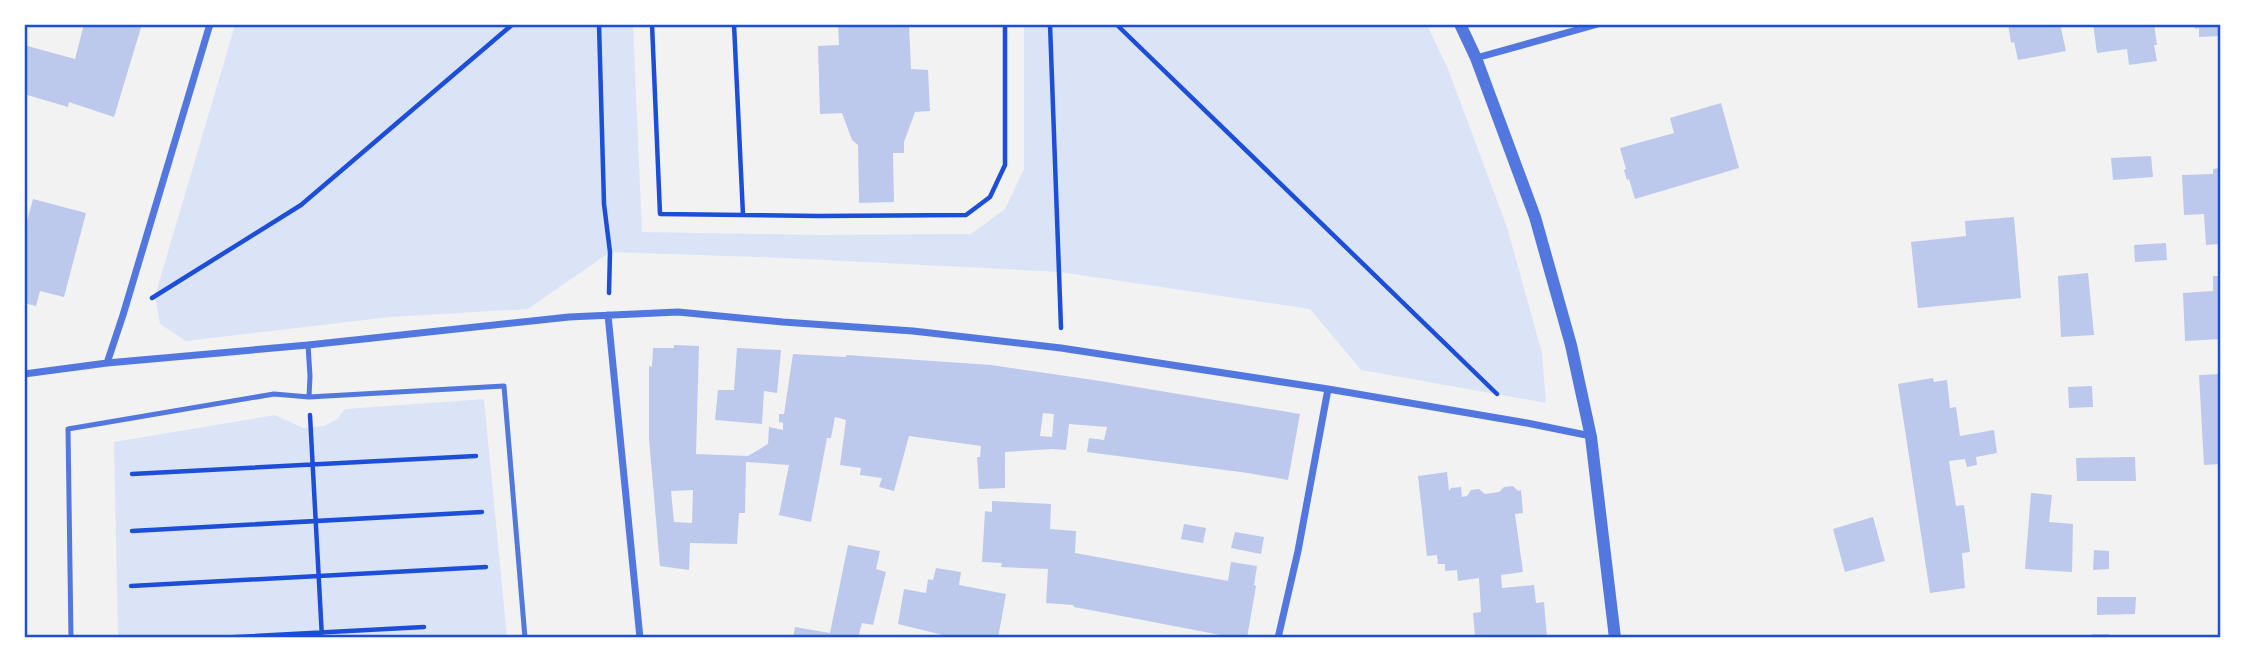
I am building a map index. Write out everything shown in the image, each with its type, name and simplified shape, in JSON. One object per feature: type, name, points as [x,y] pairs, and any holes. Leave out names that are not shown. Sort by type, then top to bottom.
[{"type":"street","points":[[107,363],[210,24]]},
{"type":"street","points":[[1460,24],[1476,58],[1535,217],[1571,345],[1591,437],[1615,638]]},
{"type":"street","points":[[1476,58],[1598,24]]},
{"type":"street","points":[[24,374],[107,363],[569,317],[678,312],[914,331],[1061,348],[1328,389],[1527,423],[1591,437]]},
{"type":"street","points":[[608,315],[640,638]]},
{"type":"street","points":[[1278,638],[1298,551],[1328,389]]},
{"type":"lane","points":[[308,345],[309,397]]},
{"type":"lane","points":[[71,638],[68,429],[274,394],[309,397],[504,386],[525,638]]},
{"type":"path","points":[[123,315],[300,205],[513,24]]},
{"type":"path","points":[[599,24],[604,204],[610,252],[608,315]]},
{"type":"path","points":[[652,24],[660,214],[743,215],[965,215],[976,208],[990,197],[1005,165],[1005,24]]},
{"type":"path","points":[[734,24],[743,215]]},
{"type":"path","points":[[1050,24],[1061,348]]},
{"type":"path","points":[[1115,24],[1527,423]]},
{"type":"path","points":[[309,397],[322,635]]},
{"type":"path","points":[[132,474],[476,456]]},
{"type":"path","points":[[132,531],[482,512]]},
{"type":"path","points":[[131,586],[486,567]]},
{"type":"path","points":[[217,638],[322,635],[424,627]]},
{"type":"shaded area","points":[[235,25],[633,25],[642,232],[819,235],[971,234],[1005,209],[1024,169],[1024,25],[1427,25],[1448,69],[1507,227],[1542,353],[1546,403],[1361,370],[1310,309],[1060,272],[784,258],[610,252],[528,309],[390,317],[186,341],[160,324],[155,296]]},
{"type":"shaded area","points":[[484,399],[507,637],[118,637],[114,442],[275,415],[303,428],[324,426],[337,419],[345,409]]},
{"type":"building","points":[[84,24],[142,24],[114,117],[69,102],[68,107],[24,94],[24,45],[75,59]]},
{"type":"building","points":[[838,24],[909,24],[911,69],[928,70],[930,111],[915,112],[904,142],[904,153],[893,153],[894,202],[859,203],[858,145],[852,140],[842,113],[820,114],[818,46],[839,45]]},
{"type":"building","points":[[2008,24],[2060,24],[2066,51],[2018,60],[2014,42],[2011,43]]},
{"type":"building","points":[[2093,24],[2154,24],[2157,61],[2129,65],[2127,49],[2097,53]]},
{"type":"building","points":[[2194,24],[2220,24],[2220,36],[2199,37],[2199,28],[2195,29]]},
{"type":"building","points":[[1721,103],[1739,168],[1635,199],[1624,170],[1626,169],[1620,148],[1674,133],[1670,118]]},
{"type":"building","points":[[2151,156],[2153,177],[2113,180],[2111,158]]},
{"type":"building","points":[[2220,168],[2220,244],[2206,245],[2204,214],[2184,215],[2182,175],[2213,174],[2213,169]]},
{"type":"building","points":[[33,199],[86,213],[64,297],[40,291],[36,306],[24,303],[24,232]]},
{"type":"building","points":[[2014,217],[2021,298],[1918,308],[1911,242],[1966,236],[1965,221]]},
{"type":"building","points":[[2166,243],[2167,260],[2135,262],[2134,245]]},
{"type":"building","points":[[2088,273],[2094,335],[2061,337],[2058,276]]},
{"type":"building","points":[[2213,276],[2220,276],[2220,339],[2185,341],[2183,293],[2213,291]]},
{"type":"building","points":[[674,345],[699,346],[696,454],[748,456],[768,444],[769,427],[783,430],[779,414],[784,414],[793,354],[991,365],[1300,414],[1288,480],[1087,452],[1089,438],[1104,440],[1107,427],[1069,424],[1066,450],[1005,452],[1005,488],[979,489],[977,457],[980,457],[981,446],[909,436],[894,491],[879,487],[882,478],[860,475],[861,468],[840,465],[846,420],[835,417],[831,438],[827,438],[811,522],[779,515],[789,465],[746,462],[745,513],[739,513],[737,544],[690,543],[689,570],[660,566],[649,439],[649,366],[652,367],[653,348],[674,348]],"holes":[[[1043,413],[1054,414],[1052,437],[1040,436]],[[693,490],[692,523],[674,522],[671,491]]]},
{"type":"building","points":[[737,348],[781,350],[777,393],[764,391],[762,424],[715,420],[718,390],[734,390]]},
{"type":"building","points":[[2220,374],[2220,464],[2204,465],[2199,375]]},
{"type":"building","points":[[1933,378],[1934,382],[1947,380],[1950,408],[1956,407],[1960,436],[1994,430],[1997,453],[1976,457],[1977,465],[1967,467],[1965,459],[1949,461],[1956,506],[1964,505],[1970,552],[1962,553],[1965,588],[1930,593],[1898,384]]},
{"type":"building","points":[[2092,386],[2093,407],[2069,408],[2068,387]]},
{"type":"building","points":[[2135,457],[2136,481],[2077,481],[2076,458]]},
{"type":"building","points":[[1447,472],[1449,491],[1451,488],[1461,487],[1462,497],[1467,496],[1471,490],[1479,489],[1485,494],[1513,486],[1518,491],[1521,490],[1523,513],[1515,514],[1523,572],[1501,575],[1502,588],[1534,585],[1536,603],[1544,602],[1547,638],[1475,637],[1473,613],[1481,612],[1479,578],[1458,581],[1457,570],[1445,571],[1445,564],[1438,564],[1437,555],[1427,556],[1418,476]]},
{"type":"building","points":[[2031,493],[2052,495],[2049,522],[2073,524],[2072,572],[2025,569]]},
{"type":"building","points":[[992,501],[1051,504],[1050,529],[1076,531],[1075,553],[1228,581],[1231,562],[1257,566],[1247,638],[1073,605],[1046,603],[1048,569],[1001,567],[1002,563],[982,562],[985,511],[992,512]]},
{"type":"building","points":[[1873,517],[1885,561],[1845,572],[1833,529]]},
{"type":"building","points":[[1184,524],[1206,528],[1203,543],[1181,539]]},
{"type":"building","points":[[1235,532],[1264,537],[1261,554],[1231,548]]},
{"type":"building","points":[[848,545],[880,551],[876,569],[886,572],[873,625],[862,623],[858,638],[793,638],[795,627],[830,633]]},
{"type":"building","points":[[2094,550],[2109,551],[2109,569],[2093,570]]},
{"type":"building","points":[[936,568],[961,572],[959,585],[1006,594],[998,638],[947,638],[898,624],[904,589],[926,593],[928,579],[933,580]]},
{"type":"building","points":[[2097,597],[2136,597],[2135,614],[2097,615]]},
{"type":"building","points":[[2092,634],[2109,634],[2109,638],[2092,638]]}]
